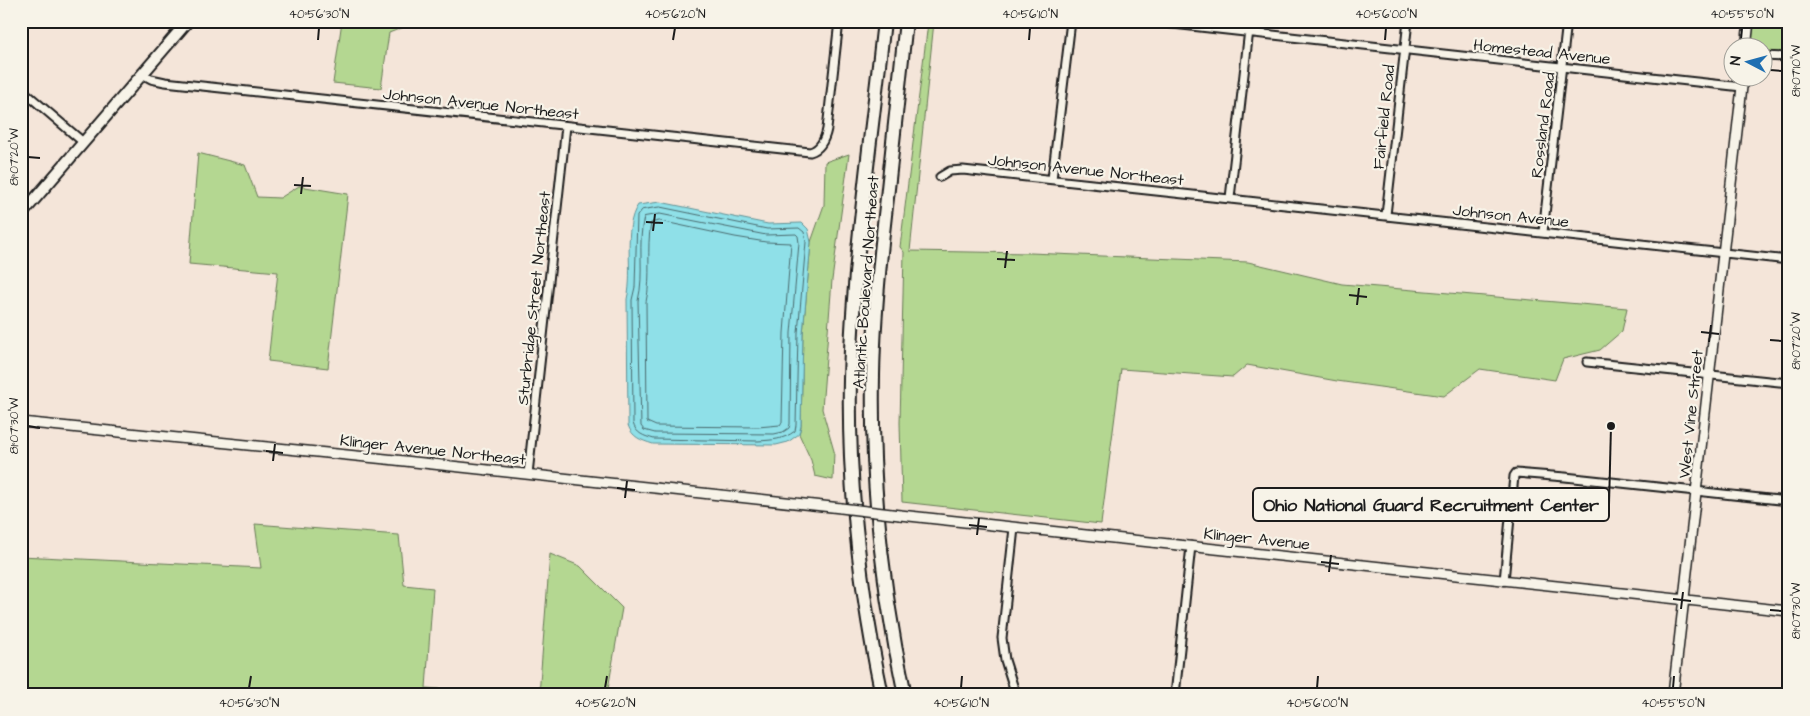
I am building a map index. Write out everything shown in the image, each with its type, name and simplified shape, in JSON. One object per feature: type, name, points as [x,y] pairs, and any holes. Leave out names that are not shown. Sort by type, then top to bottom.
[{"type":"highway","name":"Atlantic Boulevard Northeast","points":[[882,695],[869,626],[859,556],[852,451],[850,381],[856,274],[884,21]]},
{"type":"highway","name":"Atlantic Boulevard Northeast","points":[[905,695],[885,583],[874,455],[872,405],[880,264],[906,21]]},
{"type":"main road","points":[[21,215],[188,21]]},
{"type":"street","points":[[21,26],[25,21]]},
{"type":"street","name":"Johnson Avenue Northeast","points":[[142,74],[152,79],[166,82],[810,152],[818,148],[824,140],[827,129],[839,21]]},
{"type":"street","points":[[1052,179],[1071,21]]},
{"type":"street","name":"Homestead Avenue","points":[[1146,21],[1562,67],[1722,80]]},
{"type":"street","points":[[1230,198],[1250,21]]},
{"type":"street","name":"Fairfield Road","points":[[1386,215],[1408,21]]},
{"type":"street","name":"Rossland Road","points":[[1543,232],[1567,21]]},
{"type":"street","points":[[1747,38],[1750,21]]},
{"type":"street","points":[[1772,56],[1789,57]]},
{"type":"street","name":"West Vine Street","points":[[1673,695],[1742,88]]},
{"type":"street","points":[[21,89],[83,142]]},
{"type":"street","name":"Sturbridge Street Northeast","points":[[528,474],[566,126]]},
{"type":"street","name":"Johnson Avenue Northeast","points":[[940,177],[950,171],[963,170],[1230,198]]},
{"type":"street","name":"Johnson Avenue","points":[[1230,198],[1789,260]]},
{"type":"street","points":[[1587,362],[1789,383]]},
{"type":"street","name":"Klinger Avenue Northeast","points":[[21,422],[841,508]]},
{"type":"street","points":[[1504,581],[1515,474],[1522,473],[1789,501]]},
{"type":"street","name":"Klinger Avenue","points":[[841,508],[1789,612]]},
{"type":"street","points":[[1014,528],[1002,638],[1005,660],[1016,695]]},
{"type":"street","points":[[1175,695],[1191,546]]},
{"type":"green space","points":[[342,21],[419,21],[389,33],[381,88],[333,83]]},
{"type":"green space","points":[[1754,21],[1789,21],[1789,53],[1772,52],[1772,38],[1752,38]]},
{"type":"green space","points":[[934,22],[910,251],[1030,253],[1248,262],[1342,284],[1627,308],[1622,331],[1600,350],[1563,359],[1555,380],[1480,369],[1444,396],[1337,381],[1247,365],[1233,377],[1121,369],[1101,524],[902,502],[900,423],[904,252],[900,247],[928,23]]},
{"type":"green space","points":[[198,153],[245,165],[257,197],[280,198],[299,186],[348,194],[328,368],[268,361],[278,272],[189,264]]},
{"type":"green space","points":[[849,154],[832,280],[822,409],[834,451],[833,480],[815,476],[811,460],[799,434],[801,426],[803,334],[811,242],[824,205],[825,162]]},
{"type":"green space","points":[[255,524],[399,535],[404,585],[433,588],[426,688],[519,695],[21,695],[21,556],[261,568]]},
{"type":"green space","points":[[550,554],[580,566],[622,608],[607,695],[539,695]]},
{"type":"water","points":[[660,202],[768,224],[802,223],[808,229],[811,242],[803,334],[801,426],[799,434],[788,442],[776,445],[653,444],[637,438],[630,429],[628,425],[627,299],[629,288],[629,237],[633,214],[638,205]]},
{"type":"place","name":"Ohio National Guard Recruitment Center","points":[[1611,426]]}]
